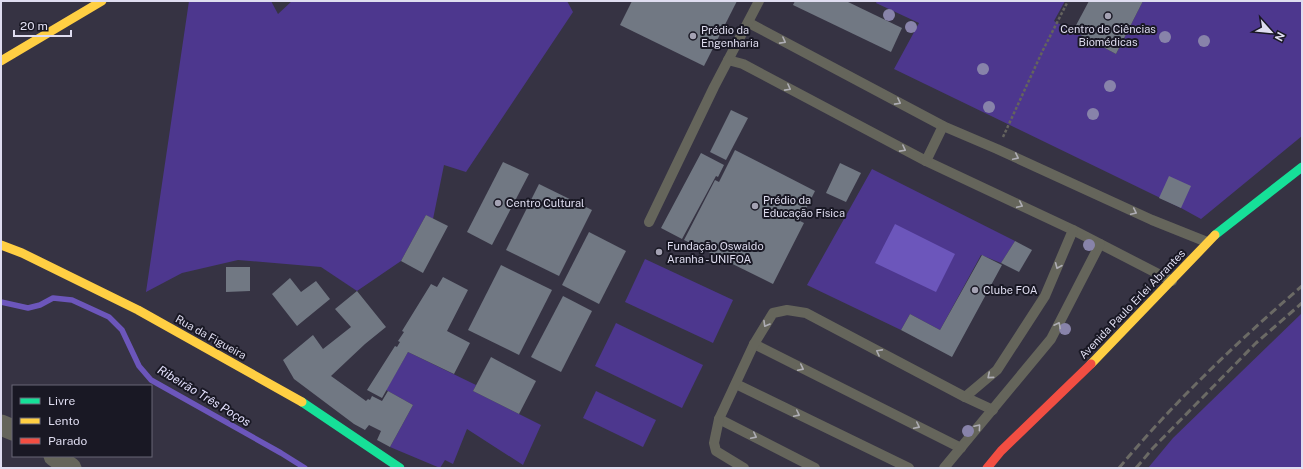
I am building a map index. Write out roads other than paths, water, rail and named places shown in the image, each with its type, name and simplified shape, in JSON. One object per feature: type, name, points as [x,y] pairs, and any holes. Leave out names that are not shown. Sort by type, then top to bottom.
[{"type":"street","points":[[1,61],[102,1]]},
{"type":"street","name":"Avenida Paulo Erlei Abrantes","points":[[987,468],[1001,451],[1089,366],[1172,281],[1207,242],[1302,167]]},
{"type":"street","name":"Rua da Figueira","points":[[1,245],[22,253],[138,310],[306,404],[400,468]]},
{"type":"street","points":[[1,425],[12,430]]},
{"type":"street","points":[[55,457],[71,468]]},
{"type":"lane","points":[[649,222],[728,60],[749,23],[759,1]]},
{"type":"lane","points":[[749,23],[942,126],[997,149],[1152,220],[1207,242]]},
{"type":"lane","points":[[728,60],[743,64],[926,161],[1073,230],[1172,281]]},
{"type":"lane","points":[[926,161],[942,126]]},
{"type":"lane","points":[[965,398],[998,370],[1045,296],[1073,230]]},
{"type":"lane","points":[[944,468],[1051,339],[1100,244]]},
{"type":"lane","points":[[744,468],[716,451],[714,443],[719,418],[754,344],[773,312],[787,310],[799,311],[965,398],[993,410]]},
{"type":"lane","points":[[754,344],[961,448]]},
{"type":"lane","points":[[736,384],[908,468]]},
{"type":"lane","points":[[719,418],[816,468]]},
{"type":"waterway","name":"Ribeirão Três Poços","points":[[1,302],[28,308],[40,305],[53,298],[72,300],[109,317],[122,330],[139,366],[151,380],[305,468]]},
{"type":"railway","points":[[1119,468],[1184,396],[1207,373],[1302,286]]},
{"type":"railway","points":[[1136,468],[1153,448],[1256,343],[1302,303]]},
{"type":"place","name":"Centro de Ciências Biomédicas","points":[[1108,16]]},
{"type":"place","name":"Prédio da Engenharia","points":[[693,36]]},
{"type":"place","name":"Centro Cultural","points":[[498,203]]},
{"type":"place","name":"Prédio da Educação Física","points":[[755,206]]},
{"type":"place","name":"Fundação Oswaldo Aranha - UNIFOA","points":[[659,252]]},
{"type":"place","name":"Clube FOA","points":[[975,290]]}]
